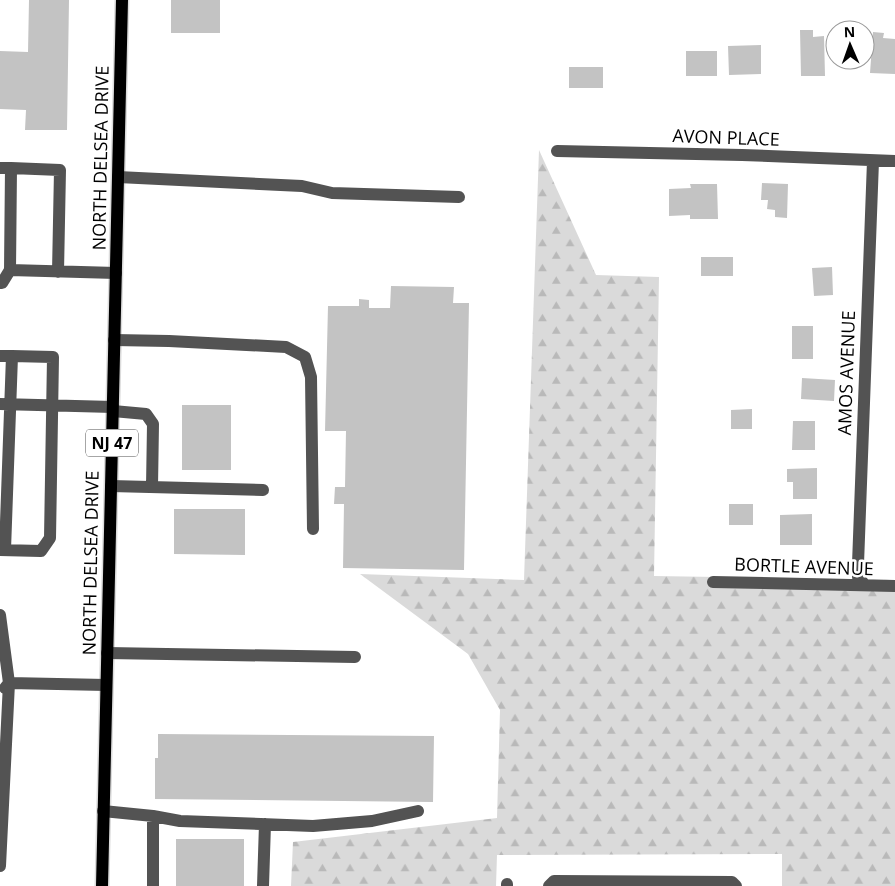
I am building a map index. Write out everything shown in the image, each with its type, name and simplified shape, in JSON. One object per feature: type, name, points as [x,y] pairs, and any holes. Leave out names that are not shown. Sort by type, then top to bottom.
[{"type":"main road","name":"NORTH DELSEA DRIVE","points":[[102,886],[122,0]]},
{"type":"street","name":"AVON PLACE","points":[[557,151],[895,161]]},
{"type":"street","name":"AMOS AVENUE","points":[[865,585],[858,577],[858,564],[873,161]]},
{"type":"street","points":[[0,283],[2,283],[10,270],[6,168],[60,170],[58,272]]},
{"type":"street","points":[[118,177],[302,186],[332,193],[459,197]]},
{"type":"street","points":[[10,270],[116,273]]},
{"type":"street","points":[[114,340],[286,347],[305,358],[312,377],[313,529]]},
{"type":"street","points":[[6,356],[53,357],[50,538],[41,551],[2,550],[6,356]]},
{"type":"street","points":[[5,404],[113,409],[146,414],[153,424],[152,487]]},
{"type":"street","points":[[111,486],[263,490]]},
{"type":"street","name":"BORTLE AVENUE","points":[[713,582],[895,586]]},
{"type":"street","points":[[0,615],[9,683],[0,866]]},
{"type":"street","points":[[107,653],[354,656]]},
{"type":"street","points":[[9,683],[106,684]]},
{"type":"street","points":[[0,694],[9,683]]},
{"type":"street","points":[[103,811],[180,821],[313,826],[372,821],[418,811]]},
{"type":"street","points":[[153,816],[154,886]]},
{"type":"street","points":[[263,886],[266,824]]},
{"type":"street","points":[[548,886],[554,881],[564,881],[732,882],[736,886]]},
{"type":"green space","points":[[539,150],[596,275],[659,277],[654,576],[895,580],[895,886],[782,886],[782,854],[497,855],[496,886],[291,886],[293,842],[497,818],[500,710],[468,654],[360,574],[524,580]]},
{"type":"building","points":[[29,0],[69,0],[67,130],[25,130],[26,110],[0,109],[0,51],[28,52]]},
{"type":"building","points":[[171,0],[220,0],[220,33],[171,33]]},
{"type":"building","points":[[800,30],[813,30],[813,37],[824,36],[825,76],[801,76]]},
{"type":"building","points":[[875,32],[884,33],[883,38],[895,39],[895,74],[870,73],[870,70],[875,70]]},
{"type":"building","points":[[761,45],[761,74],[729,75],[728,46]]},
{"type":"building","points":[[686,51],[717,51],[717,76],[686,76]]},
{"type":"building","points":[[569,67],[603,67],[603,88],[569,88]]},
{"type":"building","points":[[762,183],[788,184],[787,218],[775,217],[775,210],[767,209],[768,200],[761,200]]},
{"type":"building","points":[[690,184],[717,184],[718,219],[690,219],[690,215],[669,216],[669,189],[691,188]]},
{"type":"building","points":[[701,257],[733,257],[733,276],[701,276]]},
{"type":"building","points":[[832,267],[833,295],[814,296],[812,268]]},
{"type":"building","points":[[391,286],[454,287],[453,303],[469,303],[464,570],[343,568],[344,504],[334,504],[335,487],[345,487],[346,431],[325,431],[328,306],[359,306],[359,299],[369,300],[369,308],[390,308]]},
{"type":"building","points":[[792,326],[813,326],[813,359],[792,359]]},
{"type":"building","points":[[802,378],[835,380],[834,401],[801,399]]},
{"type":"building","points":[[182,405],[231,405],[231,470],[182,470]]},
{"type":"building","points":[[752,409],[752,429],[731,429],[731,410]]},
{"type":"building","points":[[793,421],[815,421],[815,450],[792,450]]},
{"type":"building","points":[[817,468],[817,499],[793,499],[793,482],[787,482],[787,469]]},
{"type":"building","points":[[729,504],[753,504],[753,525],[729,525]]},
{"type":"building","points":[[174,509],[245,509],[245,555],[174,554]]},
{"type":"building","points":[[812,514],[812,545],[780,545],[780,515]]},
{"type":"building","points":[[158,734],[434,736],[433,802],[155,799],[155,758],[158,758]]},
{"type":"building","points":[[176,839],[244,839],[244,886],[176,886]]}]
